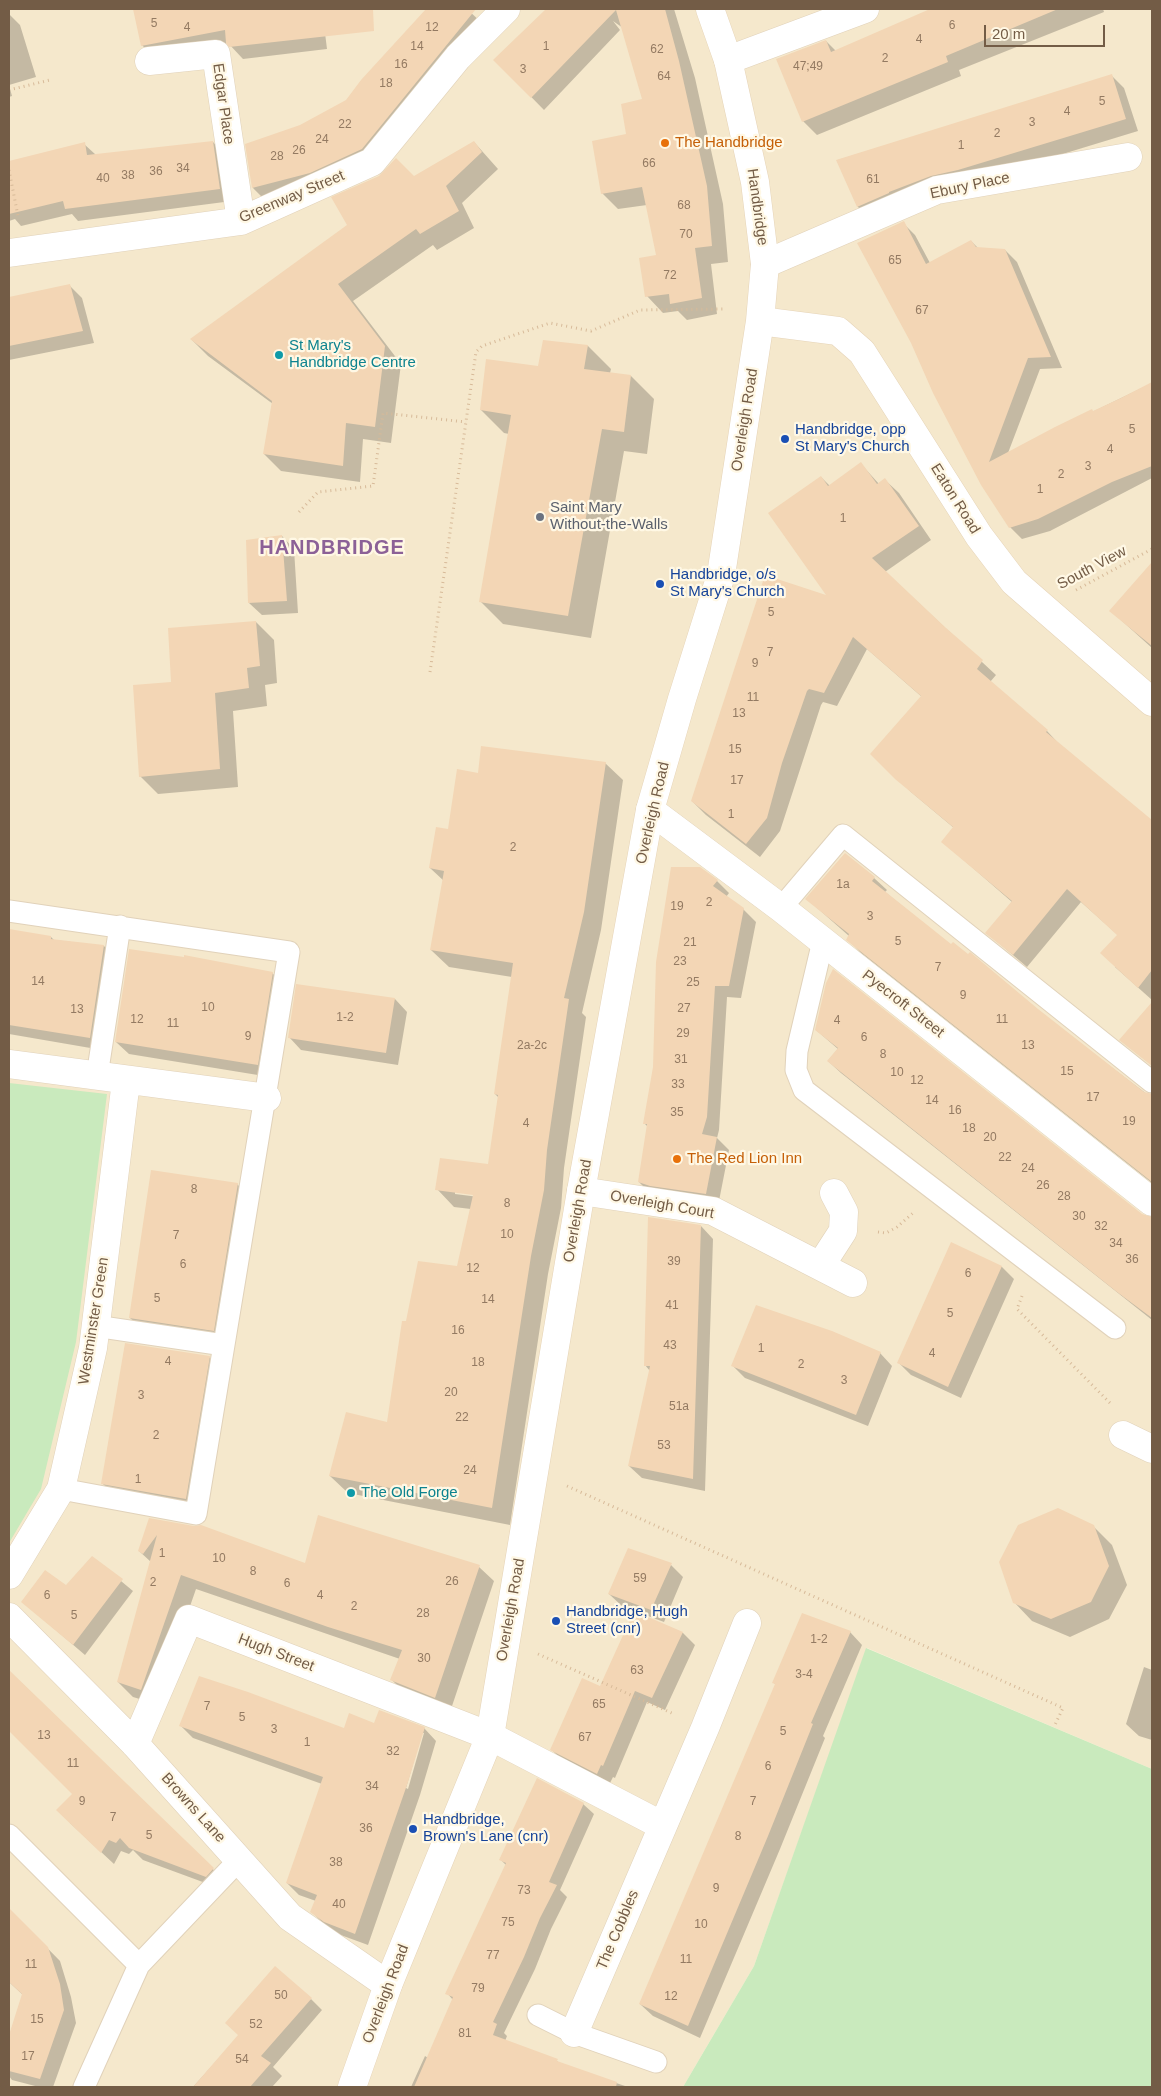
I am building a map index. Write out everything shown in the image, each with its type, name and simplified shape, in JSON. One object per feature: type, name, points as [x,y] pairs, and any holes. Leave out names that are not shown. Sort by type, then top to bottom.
[{"type":"street","name":"Greenway Street","points":[[16,252],[241,220],[372,162],[458,57],[506,9]]},
{"type":"street","name":"Handbridge","points":[[710,9],[728,60],[755,182],[765,264],[760,316]]},
{"type":"street","points":[[728,60],[865,9]]},
{"type":"street","name":"Edgar Place","points":[[149,61],[216,54],[241,220]]},
{"type":"street","name":"Ebury Place","points":[[765,264],[937,190],[1128,157]]},
{"type":"street","name":"Eaton Road","points":[[760,316],[838,331],[862,352],[979,536],[1014,582],[1152,702]]},
{"type":"street","name":"Overleigh Road","points":[[352,2087],[388,1985],[490,1736],[581,1191],[650,810],[721,575],[760,316]]},
{"type":"street","name":"Pyecroft Street","points":[[650,810],[823,940],[1152,1202]]},
{"type":"street","points":[[9,1064],[126,1081],[266,1098]]},
{"type":"street","name":"Westminster Green","points":[[9,1575],[61,1489],[93,1348],[126,1081]]},
{"type":"street","name":"Overleigh Court","points":[[581,1191],[713,1212],[821,1265],[853,1283]]},
{"type":"street","points":[[821,1265],[843,1231],[844,1212],[834,1193]]},
{"type":"street","points":[[1123,1435],[1152,1450]]},
{"type":"street","name":"Browns Lane","points":[[9,1617],[135,1744],[290,1917],[388,1985]]},
{"type":"street","name":"Hugh Street","points":[[135,1744],[189,1619],[490,1736]]},
{"type":"street","name":"The Cobbles","points":[[574,2033],[705,1728],[747,1623]]},
{"type":"street","points":[[490,1736],[663,1826]]},
{"type":"lane","points":[[781,908],[843,835],[1152,1082]]},
{"type":"lane","points":[[9,911],[289,952],[196,1514],[61,1489]]},
{"type":"lane","points":[[97,1076],[120,926]]},
{"type":"lane","points":[[823,940],[797,1051],[796,1070],[804,1090],[1115,1328]]},
{"type":"lane","points":[[95,1326],[224,1345]]},
{"type":"lane","points":[[9,1835],[139,1965]]},
{"type":"lane","points":[[84,2087],[139,1965],[239,1860]]},
{"type":"lane","points":[[538,2015],[574,2033],[656,2062]]},
{"type":"path","points":[[9,90],[50,80]]},
{"type":"path","points":[[9,170],[16,252]]},
{"type":"path","points":[[430,672],[476,352],[482,346],[550,323],[591,331],[640,310],[760,316]]},
{"type":"path","points":[[299,512],[318,492],[373,486],[383,413],[466,422]]},
{"type":"path","name":"South View","points":[[1043,607],[1152,549]]},
{"type":"path","points":[[843,1231],[886,1233],[912,1215],[917,1207]]},
{"type":"path","points":[[1023,1294],[1017,1309],[1113,1406],[1123,1435]]},
{"type":"path","points":[[534,1472],[1063,1708],[1054,1727]]},
{"type":"path","points":[[506,1639],[705,1728]]},
{"type":"shaded area","points":[[9,9],[1152,9],[1152,1769],[867,1648],[754,1966],[683,2087],[9,2087]]},
{"type":"green space","points":[[9,1083],[107,1094],[76,1342],[41,1489],[9,1543]]},
{"type":"green space","points":[[866,1648],[1152,1769],[1152,2087],[683,2087],[754,1966]]},
{"type":"building","points":[[133,9],[373,9],[374,31],[229,47],[226,43],[225,30],[141,46]]},
{"type":"building","points":[[426,9],[476,9],[362,149],[310,173],[252,188],[245,144],[300,125],[346,100],[361,80]]},
{"type":"building","points":[[546,9],[665,9],[679,61],[707,186],[712,246],[695,248],[702,298],[670,304],[669,294],[645,297],[639,258],[656,255],[642,187],[601,194],[592,141],[626,134],[621,104],[642,99],[616,10],[531,98],[493,60]]},
{"type":"building","points":[[930,9],[1058,9],[946,56],[948,62],[802,122],[776,59],[826,40],[831,52]]},
{"type":"building","points":[[1112,74],[1126,119],[958,170],[931,176],[857,207],[836,160]]},
{"type":"building","points":[[213,141],[220,189],[65,209],[63,201],[9,214],[9,161],[85,142],[87,155]]},
{"type":"building","name":"St Mary's Handbridge Centre","points":[[474,141],[482,152],[446,186],[459,211],[420,234],[416,229],[338,284],[385,346],[375,427],[346,423],[343,466],[263,454],[272,401],[190,339],[347,225],[331,197],[379,176],[396,158],[414,176]]},
{"type":"building","points":[[904,221],[926,264],[971,240],[976,247],[1005,249],[1051,357],[1028,358],[989,462],[1055,427],[1152,382],[1152,466],[1112,482],[1038,519],[1009,528],[981,485],[933,393],[911,343],[857,243]]},
{"type":"building","points":[[70,284],[83,331],[9,346],[9,297]]},
{"type":"building","name":"Saint Mary Without-the-Walls","points":[[543,340],[588,345],[584,369],[631,375],[624,432],[602,429],[568,616],[479,602],[511,415],[480,410],[486,359],[538,366]]},
{"type":"building","points":[[861,462],[877,484],[885,478],[919,526],[872,558],[983,660],[977,669],[1048,730],[1046,732],[1152,820],[1152,970],[1138,988],[1100,953],[1117,935],[1067,889],[1013,955],[985,933],[1012,901],[941,842],[953,827],[895,779],[870,754],[921,696],[853,637],[824,693],[809,689],[807,691],[782,763],[767,818],[746,844],[691,801],[765,575],[826,595],[768,513],[821,476],[828,486]]},
{"type":"building","points":[[282,535],[287,601],[248,603],[246,540]]},
{"type":"building","points":[[1152,562],[1152,646],[1109,611]]},
{"type":"building","points":[[256,621],[260,666],[247,668],[249,688],[215,693],[220,769],[139,777],[133,685],[171,682],[168,628]]},
{"type":"building","points":[[481,746],[606,762],[584,912],[564,998],[569,999],[547,1150],[544,1190],[531,1256],[492,1508],[329,1476],[346,1412],[387,1422],[402,1321],[406,1321],[418,1261],[457,1266],[473,1195],[435,1190],[440,1158],[488,1164],[498,1095],[494,1094],[513,963],[430,950],[444,871],[429,868],[436,827],[448,829],[457,769],[478,773]]},
{"type":"building","points":[[845,853],[875,877],[872,881],[951,944],[953,942],[968,954],[970,952],[1038,1009],[1144,1092],[1152,1094],[1152,1182],[846,940],[849,934],[805,899]]},
{"type":"building","points":[[671,867],[700,867],[718,880],[713,886],[744,908],[729,986],[715,986],[707,1117],[702,1134],[717,1137],[706,1194],[650,1186],[638,1182],[647,1124],[643,1124],[653,1067],[656,962]]},
{"type":"building","points":[[9,929],[51,936],[51,939],[104,945],[90,1038],[9,1025]]},
{"type":"building","points":[[129,949],[184,957],[184,955],[273,972],[258,1065],[115,1042]]},
{"type":"building","points":[[833,969],[1142,1214],[1152,1217],[1152,1318],[827,1061],[838,1048],[815,1030],[826,983]]},
{"type":"building","points":[[296,984],[395,998],[386,1053],[288,1038]]},
{"type":"building","points":[[1152,1002],[1152,1066],[1119,1040]]},
{"type":"building","points":[[151,1170],[238,1183],[214,1331],[129,1318]]},
{"type":"building","points":[[648,1217],[701,1225],[693,1479],[628,1466],[650,1366],[644,1366]]},
{"type":"building","points":[[951,1242],[1002,1266],[948,1387],[897,1363]]},
{"type":"building","points":[[756,1305],[832,1331],[881,1352],[856,1415],[731,1366]]},
{"type":"building","points":[[125,1343],[210,1356],[186,1499],[101,1484]]},
{"type":"building","points":[[1058,1508],[1094,1525],[1109,1566],[1091,1602],[1051,1619],[1013,1603],[999,1562],[1018,1525]]},
{"type":"building","points":[[318,1515],[480,1565],[435,1698],[390,1680],[402,1650],[328,1627],[181,1575],[141,1690],[117,1682],[157,1535],[143,1554],[138,1551],[149,1518],[194,1526],[201,1525],[305,1563]]},
{"type":"building","points":[[628,1548],[672,1563],[651,1610],[608,1594]]},
{"type":"building","points":[[92,1556],[123,1579],[73,1645],[21,1602],[45,1570],[66,1585]]},
{"type":"building","points":[[634,1611],[683,1632],[652,1698],[635,1691],[603,1766],[601,1765],[597,1774],[550,1750],[582,1678],[600,1686]]},
{"type":"building","points":[[802,1613],[851,1631],[811,1723],[813,1724],[768,1836],[688,2026],[639,2004],[775,1684],[772,1683]]},
{"type":"building","points":[[9,1670],[214,1868],[206,1877],[129,1848],[120,1838],[116,1843],[109,1840],[101,1853],[56,1810],[72,1794],[9,1731]]},
{"type":"building","points":[[199,1676],[344,1728],[349,1713],[374,1723],[379,1710],[425,1727],[408,1782],[355,1934],[324,1922],[310,1912],[317,1895],[286,1883],[323,1777],[179,1726]]},
{"type":"building","points":[[537,1778],[584,1803],[549,1882],[557,1885],[493,2022],[497,2024],[493,2035],[558,2059],[557,2061],[617,2082],[616,2087],[414,2087],[453,1997],[445,1994],[506,1863],[499,1860]]},
{"type":"building","points":[[9,1908],[48,1947],[60,1984],[64,2010],[40,2079],[9,2071],[9,2035],[22,1994],[9,1982]]},
{"type":"building","points":[[275,1966],[312,1998],[261,2056],[271,2063],[250,2087],[193,2087],[238,2035],[225,2023]]},
{"type":"place","name":"The Handbridge","points":[[665,143]]},
{"type":"place","name":"St Mary's Handbridge Centre","points":[[279,355]]},
{"type":"place","name":"Handbridge, opp St Mary's Church","points":[[785,439]]},
{"type":"place","name":"Saint Mary Without-the-Walls","points":[[540,517]]},
{"type":"place","name":"Handbridge, o/s St Mary's Church","points":[[660,584]]},
{"type":"place","name":"The Red Lion Inn","points":[[677,1159]]},
{"type":"place","name":"The Old Forge","points":[[351,1493]]},
{"type":"place","name":"Handbridge, Hugh Street (cnr)","points":[[556,1621]]},
{"type":"place","name":"Handbridge, Brown's Lane (cnr)","points":[[413,1829]]},
{"type":"district","name":"HANDBRIDGE","points":[[332,548]]}]
